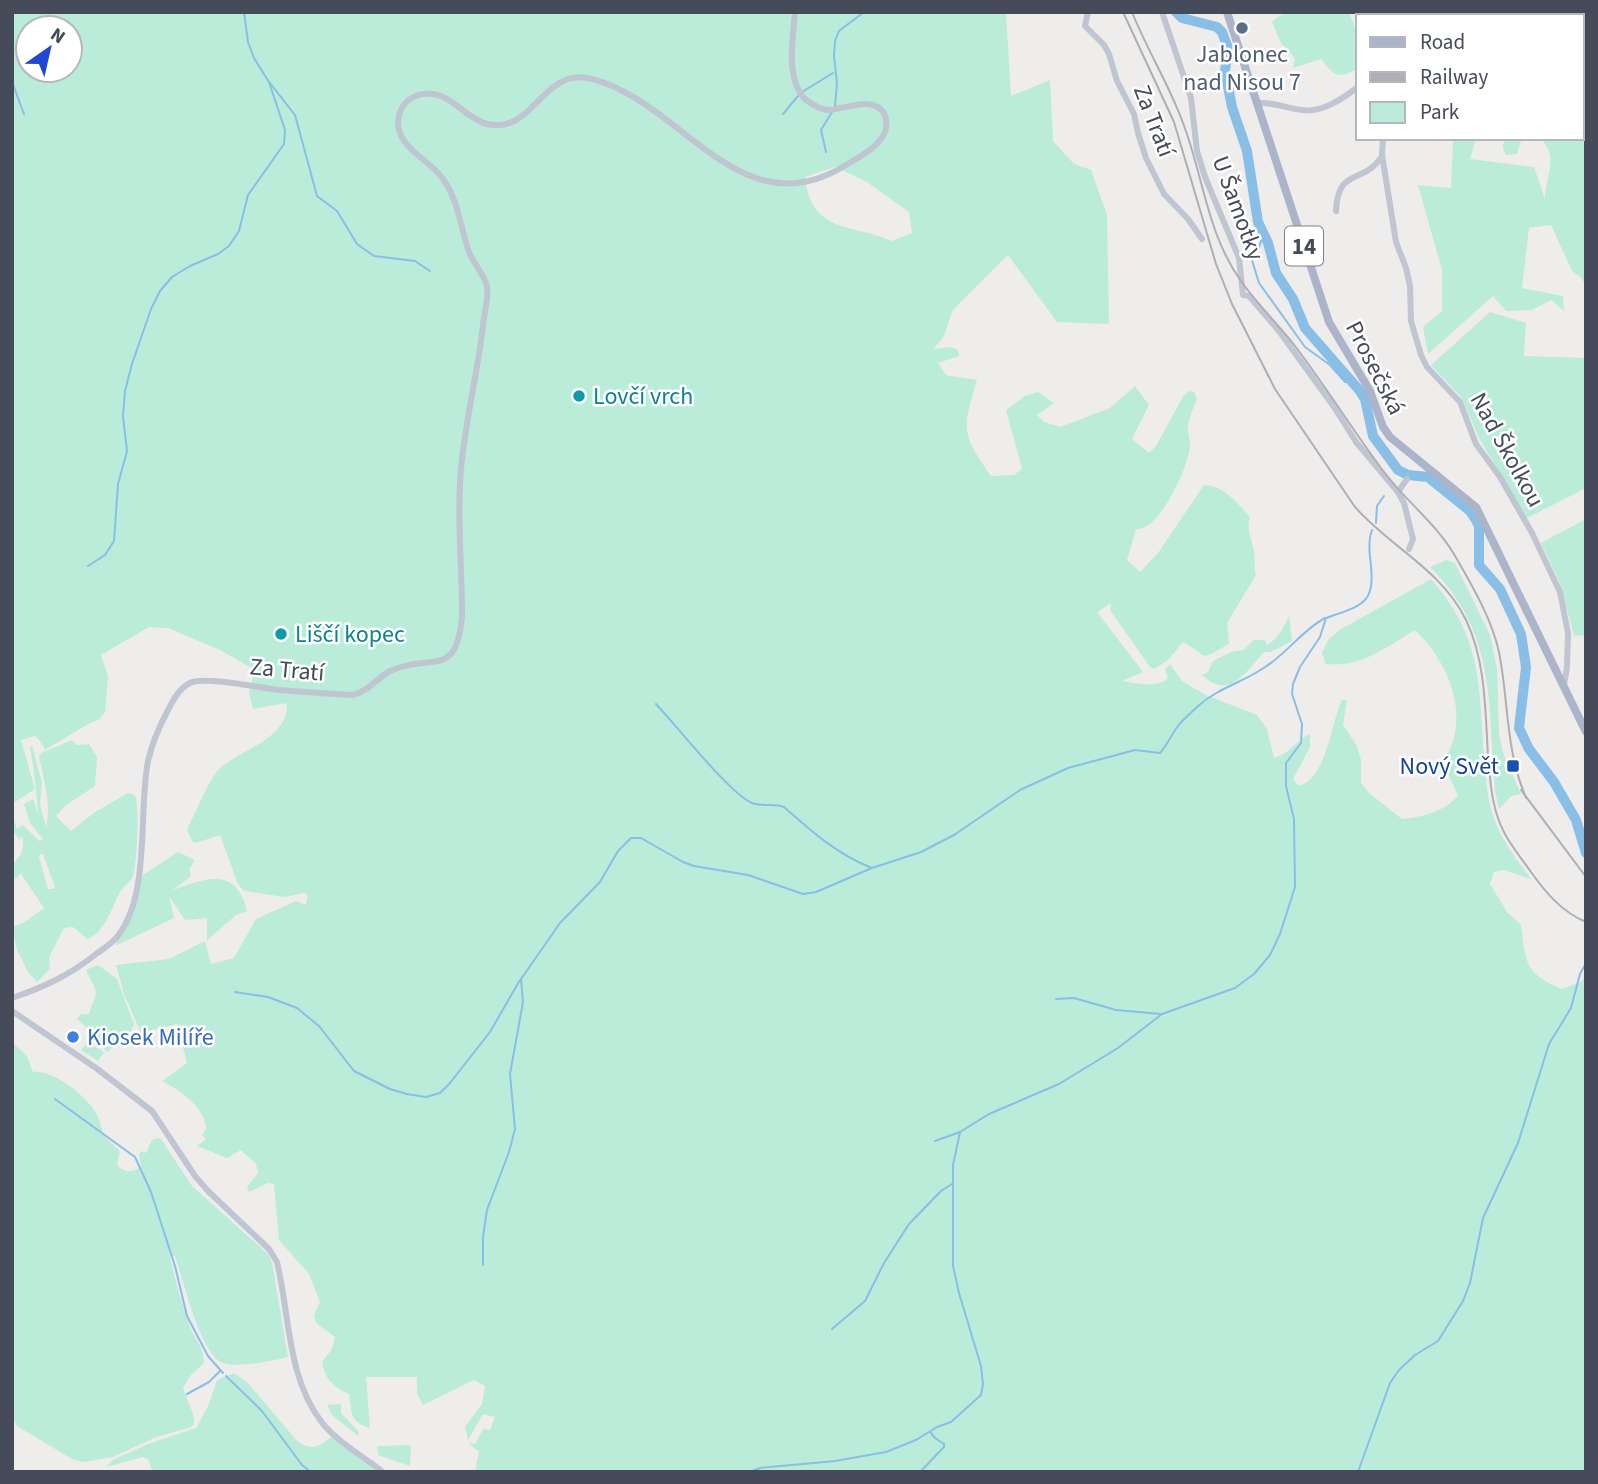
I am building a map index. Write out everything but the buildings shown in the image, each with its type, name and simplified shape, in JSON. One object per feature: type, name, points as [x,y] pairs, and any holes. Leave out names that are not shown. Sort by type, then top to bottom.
[{"type":"main road","name":"Prosečská","points":[[1227,12],[1329,322],[1370,391],[1382,427],[1398,444],[1476,507],[1586,732]]},
{"type":"street","name":"Za Tratí","points":[[12,998],[64,977],[115,940],[122,929],[137,880],[148,763],[155,738],[179,691],[193,682],[210,681],[345,695],[360,693],[381,676],[396,669],[445,659],[455,646],[459,635],[462,586],[458,540],[459,488],[464,438],[478,369],[486,284],[469,252],[455,199],[443,178],[416,155],[401,135],[399,118],[403,107],[411,98],[431,94],[453,103],[485,124],[503,125],[519,120],[548,90],[560,83],[574,78],[589,79],[625,91],[749,177],[774,183],[807,182],[834,173],[872,148],[885,131],[887,118],[880,108],[869,104],[827,110],[804,98],[795,80],[795,12]]},
{"type":"street","name":"Za Tratí","points":[[1088,12],[1085,26],[1109,54],[1117,81],[1134,114],[1152,172],[1164,194],[1188,219],[1202,239]]},
{"type":"street","name":"U Šamotky","points":[[1162,12],[1191,98],[1197,150],[1205,177],[1239,258],[1243,295],[1249,296],[1279,331],[1356,442],[1398,492]]},
{"type":"street","points":[[1258,103],[1272,102],[1302,110],[1320,110],[1356,88]]},
{"type":"street","name":"Nad Školkou","points":[[1383,140],[1382,155],[1396,242],[1410,286],[1411,321],[1421,355],[1427,367],[1460,402],[1476,444],[1500,477],[1532,533],[1560,592],[1568,633],[1567,667],[1563,687]]},
{"type":"street","points":[[1335,211],[1336,195],[1342,184],[1370,169],[1382,155]]},
{"type":"street","points":[[1407,479],[1398,492],[1404,503],[1413,539],[1409,549]]},
{"type":"street","points":[[12,1011],[147,1106],[195,1176],[269,1249],[277,1262],[297,1369],[308,1399],[331,1432],[383,1472]]},
{"type":"green space","points":[[12,12],[1006,12],[1011,96],[1050,80],[1053,141],[1074,164],[1091,170],[1107,215],[1109,324],[1057,322],[1008,255],[953,310],[943,338],[933,349],[951,347],[958,350],[959,356],[938,363],[946,375],[977,380],[967,421],[969,440],[991,476],[1014,475],[1022,469],[1006,410],[1025,396],[1038,392],[1054,403],[1037,415],[1044,422],[1060,427],[1110,408],[1135,386],[1149,405],[1132,439],[1149,453],[1156,446],[1184,395],[1189,391],[1194,392],[1197,399],[1189,422],[1190,448],[1187,461],[1162,511],[1145,527],[1136,529],[1127,560],[1140,572],[1158,553],[1204,485],[1224,492],[1236,501],[1250,518],[1249,531],[1256,575],[1227,623],[1229,644],[1204,655],[1183,642],[1168,660],[1154,669],[1110,610],[1111,603],[1097,612],[1143,672],[1122,681],[1158,683],[1168,678],[1165,669],[1170,664],[1182,681],[1206,695],[1257,715],[1267,729],[1274,758],[1310,734],[1310,747],[1293,779],[1299,786],[1316,772],[1327,748],[1342,700],[1347,700],[1343,725],[1357,746],[1361,760],[1361,783],[1369,793],[1402,819],[1432,813],[1458,796],[1444,764],[1454,737],[1456,719],[1456,705],[1448,677],[1434,652],[1415,630],[1373,655],[1351,663],[1326,664],[1322,653],[1328,640],[1341,629],[1431,579],[1448,600],[1469,641],[1478,683],[1486,782],[1491,809],[1503,837],[1531,879],[1504,870],[1494,872],[1490,884],[1507,912],[1521,925],[1526,958],[1540,978],[1562,989],[1581,982],[1586,976],[1586,1472],[475,1472],[479,1451],[469,1443],[475,1444],[483,1429],[490,1430],[495,1417],[483,1414],[468,1440],[465,1427],[482,1404],[485,1386],[474,1380],[423,1405],[417,1394],[417,1377],[366,1377],[370,1428],[363,1426],[355,1420],[351,1412],[349,1394],[334,1385],[325,1373],[322,1362],[332,1349],[335,1337],[316,1323],[314,1315],[320,1302],[309,1274],[279,1240],[274,1184],[268,1183],[249,1192],[247,1187],[258,1173],[256,1164],[241,1150],[227,1158],[197,1146],[206,1139],[202,1135],[206,1129],[202,1114],[184,1095],[162,1081],[187,1063],[177,1024],[141,1033],[124,994],[116,965],[169,959],[205,941],[211,964],[234,958],[256,919],[296,901],[306,905],[308,895],[304,893],[285,897],[244,891],[238,884],[220,835],[196,843],[192,841],[187,830],[216,773],[229,761],[272,734],[286,715],[287,703],[253,709],[249,692],[255,670],[220,650],[168,628],[149,627],[101,655],[108,677],[105,712],[100,719],[45,750],[35,736],[21,740],[35,789],[12,804]],"holes":[[[835,167],[867,182],[909,212],[912,233],[892,241],[835,224],[815,209],[805,177]]]},
{"type":"green space","points":[[1288,12],[1349,12],[1356,31],[1356,69],[1345,74],[1336,74],[1321,59],[1293,68],[1295,58],[1281,43],[1272,22]]},
{"type":"green space","points":[[1584,84],[1586,286],[1581,277],[1572,271],[1551,225],[1529,228],[1522,288],[1563,296],[1564,311],[1551,300],[1532,310],[1506,311],[1493,296],[1428,354],[1423,327],[1442,311],[1442,270],[1418,185],[1451,188],[1453,140],[1475,140],[1470,159],[1534,167],[1545,199],[1550,167],[1546,145],[1542,140],[1584,140]]},
{"type":"green space","points":[[1504,140],[1521,140],[1517,154],[1506,155]]},
{"type":"green space","points":[[1490,312],[1526,323],[1524,356],[1586,358],[1586,488],[1527,518],[1480,440],[1461,397],[1431,365]]},
{"type":"green space","points":[[1586,519],[1586,635],[1574,636],[1559,581],[1541,543]]},
{"type":"green space","points":[[1446,560],[1455,563],[1490,635],[1497,668],[1499,735],[1504,756],[1521,794],[1511,796],[1499,809],[1495,791],[1489,699],[1478,644],[1452,592],[1430,567]]},
{"type":"green space","points":[[1289,616],[1292,641],[1271,652],[1264,652],[1237,680],[1221,685],[1212,683],[1202,675],[1208,672],[1213,661],[1231,652],[1243,650],[1254,640],[1265,640],[1267,645],[1280,632]]},
{"type":"green space","points":[[72,740],[76,745],[89,744],[97,757],[95,786],[66,805],[56,816],[71,831],[95,812],[128,793],[135,795],[138,822],[133,876],[120,892],[103,925],[87,939],[73,927],[64,928],[49,957],[50,969],[37,982],[28,972],[17,950],[12,927],[23,923],[44,908],[21,874],[27,867],[12,882],[12,868],[21,854],[23,839],[20,836],[21,841],[12,830],[12,813],[17,829],[23,825],[39,841],[43,839],[30,823],[24,804],[33,799],[38,813],[30,747],[32,745],[42,783],[40,805],[46,827],[47,801],[39,756]],"holes":[[[43,854],[55,887],[53,889],[48,889],[39,857]]]},
{"type":"green space","points":[[178,852],[195,860],[189,869],[191,876],[173,890],[208,880],[228,881],[236,887],[247,911],[236,915],[207,940],[207,918],[185,920],[169,896],[174,918],[115,946],[126,925],[143,875]]},
{"type":"green space","points":[[98,965],[117,979],[134,1024],[129,1036],[107,1052],[95,1037],[98,1036],[96,1032],[91,1032],[77,1019],[81,1014],[89,1014],[96,995],[86,970]]},
{"type":"green space","points":[[12,1042],[27,1056],[33,1072],[50,1075],[70,1086],[94,1109],[105,1137],[120,1152],[117,1164],[119,1167],[128,1171],[141,1166],[141,1151],[146,1153],[152,1140],[161,1139],[192,1186],[268,1254],[272,1262],[288,1357],[237,1365],[223,1363],[207,1346],[193,1315],[175,1256],[170,1256],[187,1318],[204,1357],[204,1363],[190,1376],[183,1388],[194,1424],[154,1438],[113,1457],[83,1462],[72,1459],[17,1426],[12,1417]]},
{"type":"green space","points":[[87,1042],[104,1052],[98,1061],[81,1050]]},
{"type":"green space","points":[[234,1373],[248,1383],[298,1442],[316,1446],[332,1436],[378,1472],[153,1472],[148,1459],[143,1457],[106,1467],[113,1460],[148,1444],[196,1428],[208,1406],[217,1380]]},
{"type":"green space","points":[[341,1404],[341,1413],[359,1432],[358,1436],[332,1415],[327,1405]]},
{"type":"green space","points":[[411,1445],[410,1466],[378,1455],[377,1446]]},
{"type":"waterway","points":[[88,566],[105,555],[114,541],[118,484],[127,451],[123,416],[125,391],[151,309],[160,291],[172,277],[229,246],[239,231],[248,195],[284,144],[285,130],[269,82],[254,58],[248,42],[244,12]]},
{"type":"waterway","points":[[835,107],[835,41],[839,31],[864,12]]},
{"type":"waterway","points":[[1176,12],[1182,18],[1217,27],[1222,32],[1228,48],[1225,71],[1232,107],[1247,151],[1258,222],[1268,243],[1276,273],[1293,299],[1305,328],[1360,391],[1365,399],[1373,436],[1398,470],[1408,475],[1428,477],[1470,511],[1479,526],[1479,565],[1500,589],[1521,634],[1526,667],[1519,728],[1529,749],[1554,782],[1576,820],[1586,853]]},
{"type":"waterway","points":[[802,92],[833,73]]},
{"type":"waterway","points":[[12,82],[24,114]]},
{"type":"waterway","points":[[270,83],[295,115],[317,196],[337,211],[357,244],[374,256],[415,261],[430,271]]},
{"type":"waterway","points":[[783,114],[798,96]]},
{"type":"waterway","points":[[826,152],[821,130],[832,112]]},
{"type":"waterway","points":[[1263,234],[1259,248],[1251,257],[1259,283],[1305,347],[1330,365],[1345,382],[1351,380]]},
{"type":"waterway","points":[[1376,523],[1377,506],[1384,496]]},
{"type":"waterway","points":[[750,1472],[760,1468],[835,1461],[886,1452],[951,1422],[981,1395],[981,1366],[953,1266],[953,1165],[960,1132],[989,1114],[1059,1084],[1118,1048],[1162,1014],[1235,988],[1254,974],[1270,955],[1280,934],[1295,887],[1294,819],[1286,786],[1286,763],[1301,743],[1302,724],[1292,694],[1293,684],[1300,667],[1320,637],[1326,618],[1359,605],[1369,593],[1372,530]]},
{"type":"waterway","points":[[483,1265],[487,1210],[515,1129],[510,1074],[523,1002],[521,979],[560,923],[600,882],[618,851],[631,838],[641,838],[694,866],[748,875],[803,894],[816,892],[872,868],[921,852],[954,835],[1020,790],[1068,768],[1135,750],[1160,753],[1180,723],[1204,701],[1271,663],[1308,629],[1325,618]]},
{"type":"waterway","points":[[656,704],[742,797],[756,804],[784,807],[836,849],[872,868]]},
{"type":"waterway","points":[[1358,1472],[1390,1383],[1415,1355],[1438,1341],[1463,1301],[1470,1283],[1483,1218],[1518,1143],[1549,1044],[1571,1008],[1580,974],[1586,963]]},
{"type":"waterway","points":[[235,992],[268,997],[297,1008],[319,1026],[354,1071],[390,1089],[426,1097],[440,1093],[450,1083],[490,1032],[520,980]]},
{"type":"waterway","points":[[1056,999],[1074,998],[1116,1010],[1161,1014]]},
{"type":"waterway","points":[[55,1099],[135,1157],[151,1192],[175,1266],[187,1316],[208,1356],[223,1373]]},
{"type":"waterway","points":[[935,1141],[960,1132]]},
{"type":"waterway","points":[[832,1329],[865,1301],[884,1263],[909,1224],[941,1191],[952,1184]]},
{"type":"waterway","points":[[187,1394],[209,1382],[220,1371]]},
{"type":"waterway","points":[[226,1376],[262,1411],[302,1465],[311,1472]]},
{"type":"waterway","points":[[920,1472],[944,1447],[930,1432]]},
{"type":"tram line","points":[[1132,12],[1177,109],[1190,143],[1213,224],[1230,263],[1247,289],[1307,362],[1387,476],[1443,537],[1482,605],[1499,652],[1514,761],[1526,798]]},
{"type":"tram line","points":[[1521,790],[1586,877]]},
{"type":"railway","points":[[1123,12],[1174,122],[1216,264],[1232,304],[1275,389],[1355,507],[1430,573],[1456,602],[1473,636],[1481,669],[1491,787],[1501,826],[1549,894],[1569,913],[1586,922]]},
{"type":"place","name":"Jablonec nad Nisou 7","points":[[1242,28]]},
{"type":"place","name":"Lovčí vrch","points":[[579,396]]},
{"type":"place","name":"Liščí kopec","points":[[281,634]]},
{"type":"place","name":"Nový Svět","points":[[1513,766]]},
{"type":"place","name":"Kiosek Milíře","points":[[73,1037]]}]
